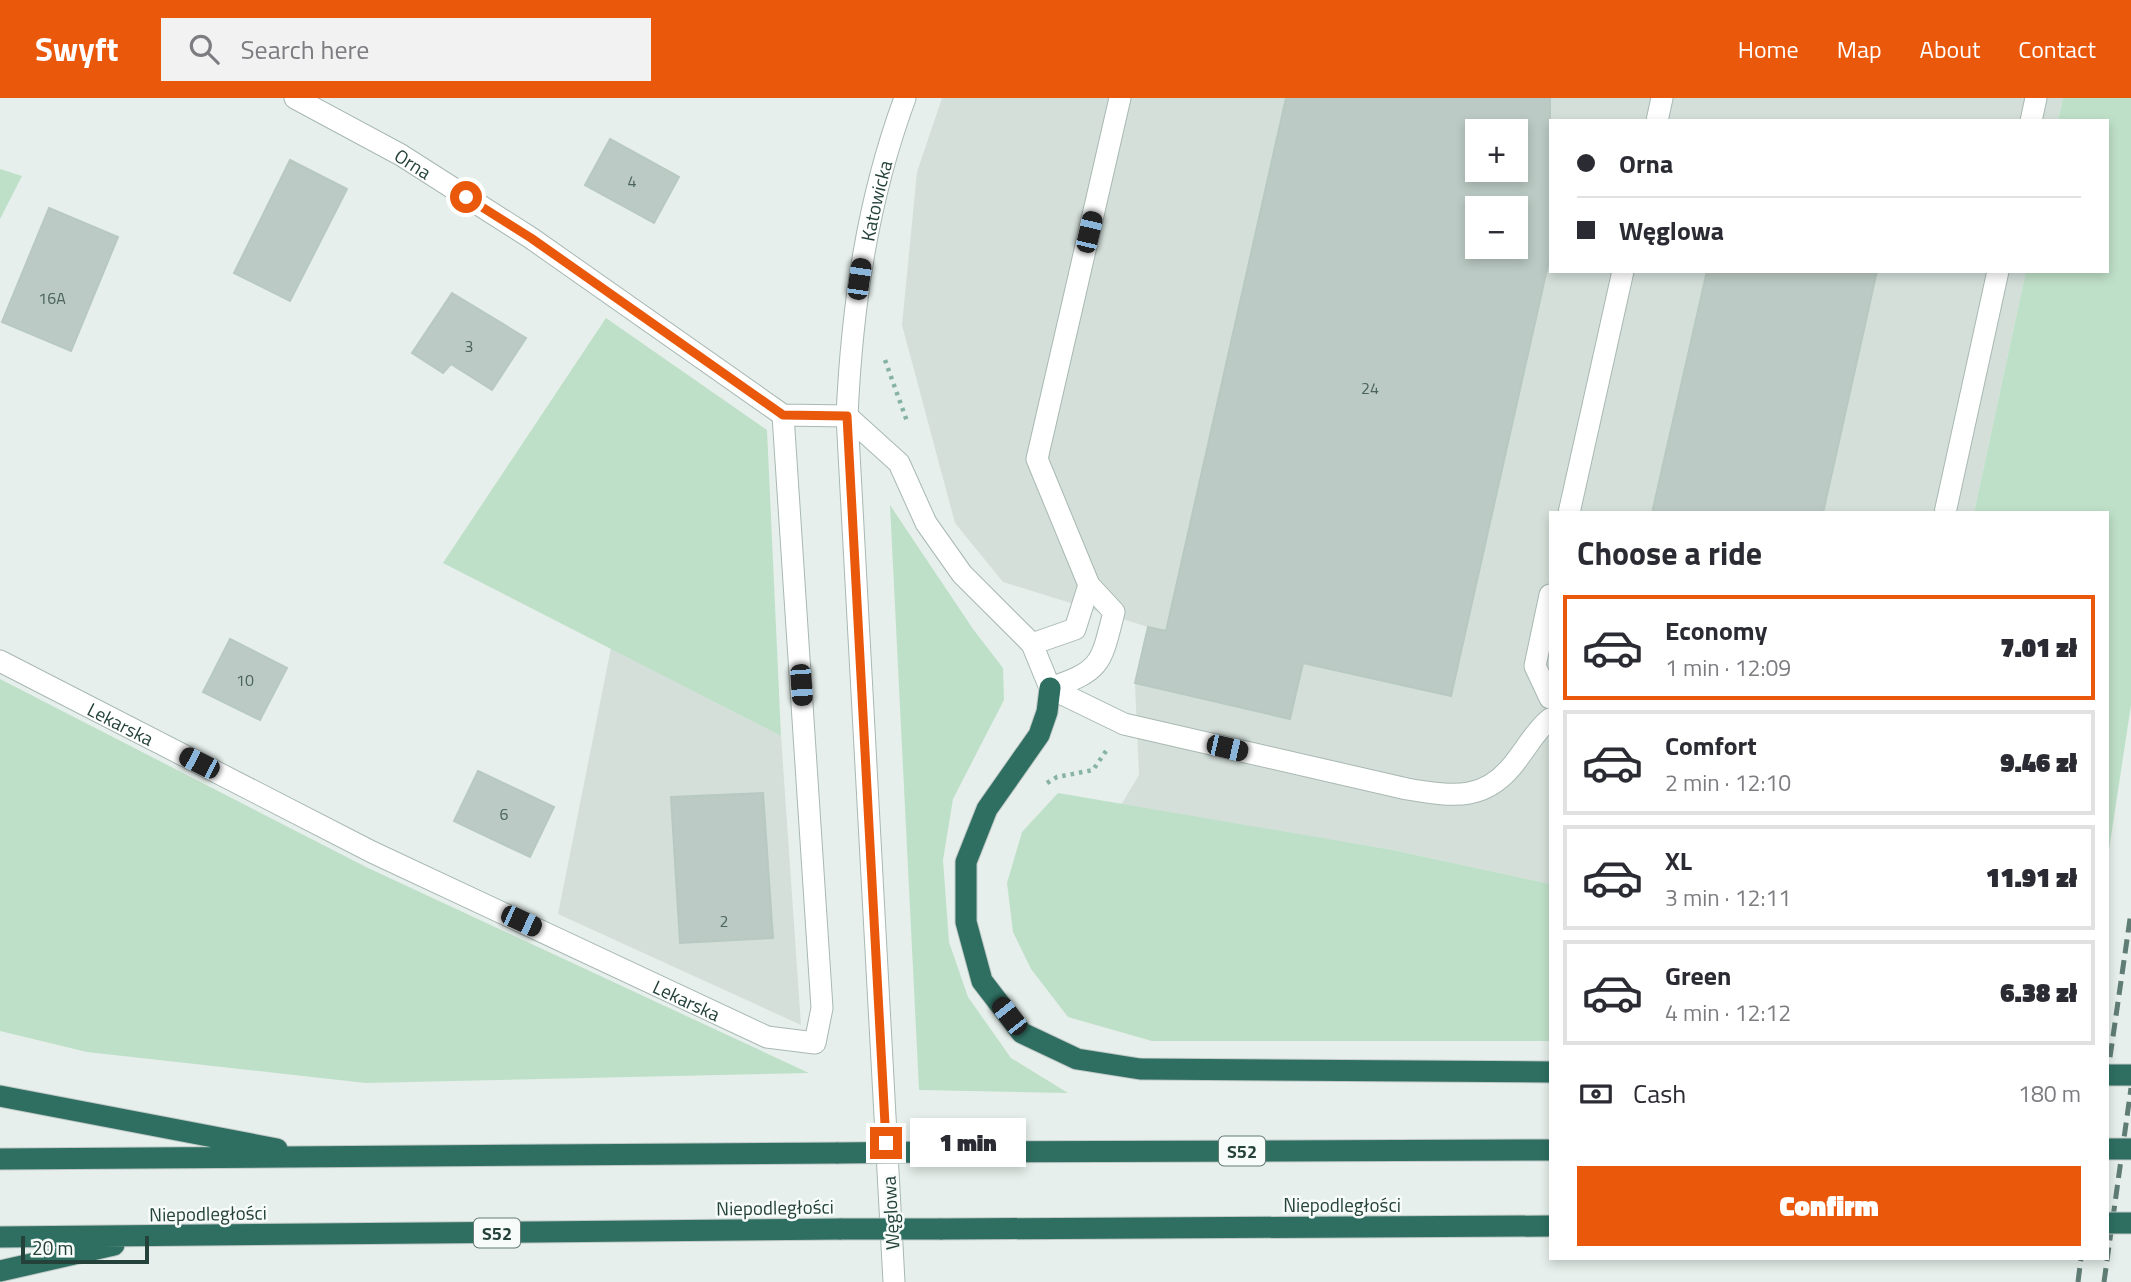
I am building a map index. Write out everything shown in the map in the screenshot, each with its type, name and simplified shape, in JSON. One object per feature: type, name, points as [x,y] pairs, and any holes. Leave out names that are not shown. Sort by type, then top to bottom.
[{"type":"highway","points":[[1050,688],[1047,712],[1039,735],[987,809],[966,862],[966,922],[982,981],[1022,1033],[1077,1059],[1140,1069],[1549,1072]]},
{"type":"highway","points":[[2109,1076],[2131,1076]]},
{"type":"highway","points":[[0,1096],[323,1158]]},
{"type":"highway","points":[[2109,1149],[2131,1149]]},
{"type":"highway","name":"S52","points":[[0,1160],[1549,1150]]},
{"type":"highway","points":[[2109,1223],[2131,1223]]},
{"type":"highway","name":"Niepodległości","points":[[0,1237],[1549,1226]]},
{"type":"highway","points":[[0,1271],[154,1236]]},
{"type":"street","name":"Orna","points":[[295,98],[401,155],[531,238],[783,415]]},
{"type":"street","name":"Katowicka","points":[[881,1059],[847,416],[851,333],[863,252],[876,188],[905,98]]},
{"type":"street","points":[[1050,688],[1085,677],[1103,653],[1114,612],[1089,585],[1037,459],[1121,98]]},
{"type":"street","points":[[1657,119],[1662,98]]},
{"type":"street","points":[[2031,119],[2036,98]]},
{"type":"street","points":[[1569,511],[1623,273]]},
{"type":"street","points":[[1945,511],[1998,273]]},
{"type":"street","points":[[783,415],[847,416],[899,463],[926,523],[962,574],[1032,644],[1050,688],[1124,724],[1407,789],[1453,796],[1481,792],[1507,775],[1542,725],[1549,720]]},
{"type":"street","name":"Lekarska","points":[[0,662],[373,852],[693,1002],[768,1037],[814,1043],[822,1008],[783,415]]},
{"type":"street","points":[[1032,644],[1075,629],[1089,585]]},
{"type":"street","points":[[1549,600],[1535,666],[1549,696]]},
{"type":"street","name":"Węglowa","points":[[881,1059],[894,1282]]},
{"type":"path","points":[[1038,789],[1056,777],[1093,770],[1124,724]]},
{"type":"shaded area","points":[[942,98],[2063,98],[2058,119],[1549,119],[1549,273],[2026,273],[1974,511],[1549,511],[1549,884],[1393,850],[1121,805],[1139,775],[1135,683],[1148,627],[1003,582],[955,523],[902,325],[917,172]]},
{"type":"shaded area","points":[[611,648],[781,736],[801,1025],[558,914]]},
{"type":"green space","points":[[2063,98],[2131,98],[2131,705],[2109,850],[2109,511],[1974,511],[2026,273],[2109,273],[2109,119],[2058,119]]},
{"type":"green space","points":[[0,169],[22,176],[0,219]]},
{"type":"green space","points":[[606,318],[767,430],[781,736],[443,563]]},
{"type":"green space","points":[[890,505],[973,629],[1003,668],[1004,700],[953,799],[943,860],[949,942],[968,997],[1011,1058],[1068,1093],[919,1090]]},
{"type":"green space","points":[[0,679],[366,867],[809,1073],[366,1083],[87,1052],[0,1031]]},
{"type":"green space","points":[[1058,793],[1393,850],[1549,884],[1549,1041],[1152,1041],[1068,1017],[1031,969],[1013,932],[1007,883],[1022,832]]},
{"type":"building","points":[[1286,98],[1550,98],[1549,260],[1451,696],[1303,663],[1290,719],[1135,683],[1148,627],[1166,631]]},
{"type":"building","points":[[610,139],[679,177],[654,223],[585,185]]},
{"type":"building","points":[[290,160],[347,189],[290,301],[234,273]]},
{"type":"building","points":[[49,208],[118,237],[71,351],[2,322]]},
{"type":"building","points":[[1707,273],[1877,273],[1823,511],[1652,511]]},
{"type":"building","points":[[452,293],[526,338],[492,390],[451,364],[443,373],[412,353]]},
{"type":"building","points":[[230,639],[287,668],[260,720],[203,692]]},
{"type":"building","points":[[478,771],[554,807],[530,857],[454,821]]},
{"type":"building","points":[[763,793],[773,938],[680,943],[671,797]]},
{"type":"railway","points":[[2109,1064],[2131,912]]},
{"type":"railway","points":[[2109,1246],[2131,1088]]},
{"type":"railway","points":[[2078,1282],[2081,1260]]},
{"type":"railway","points":[[2104,1282],[2107,1260]]},
{"type":"route","points":[[466,197],[531,238],[783,415],[847,416],[886,1143]]}]
